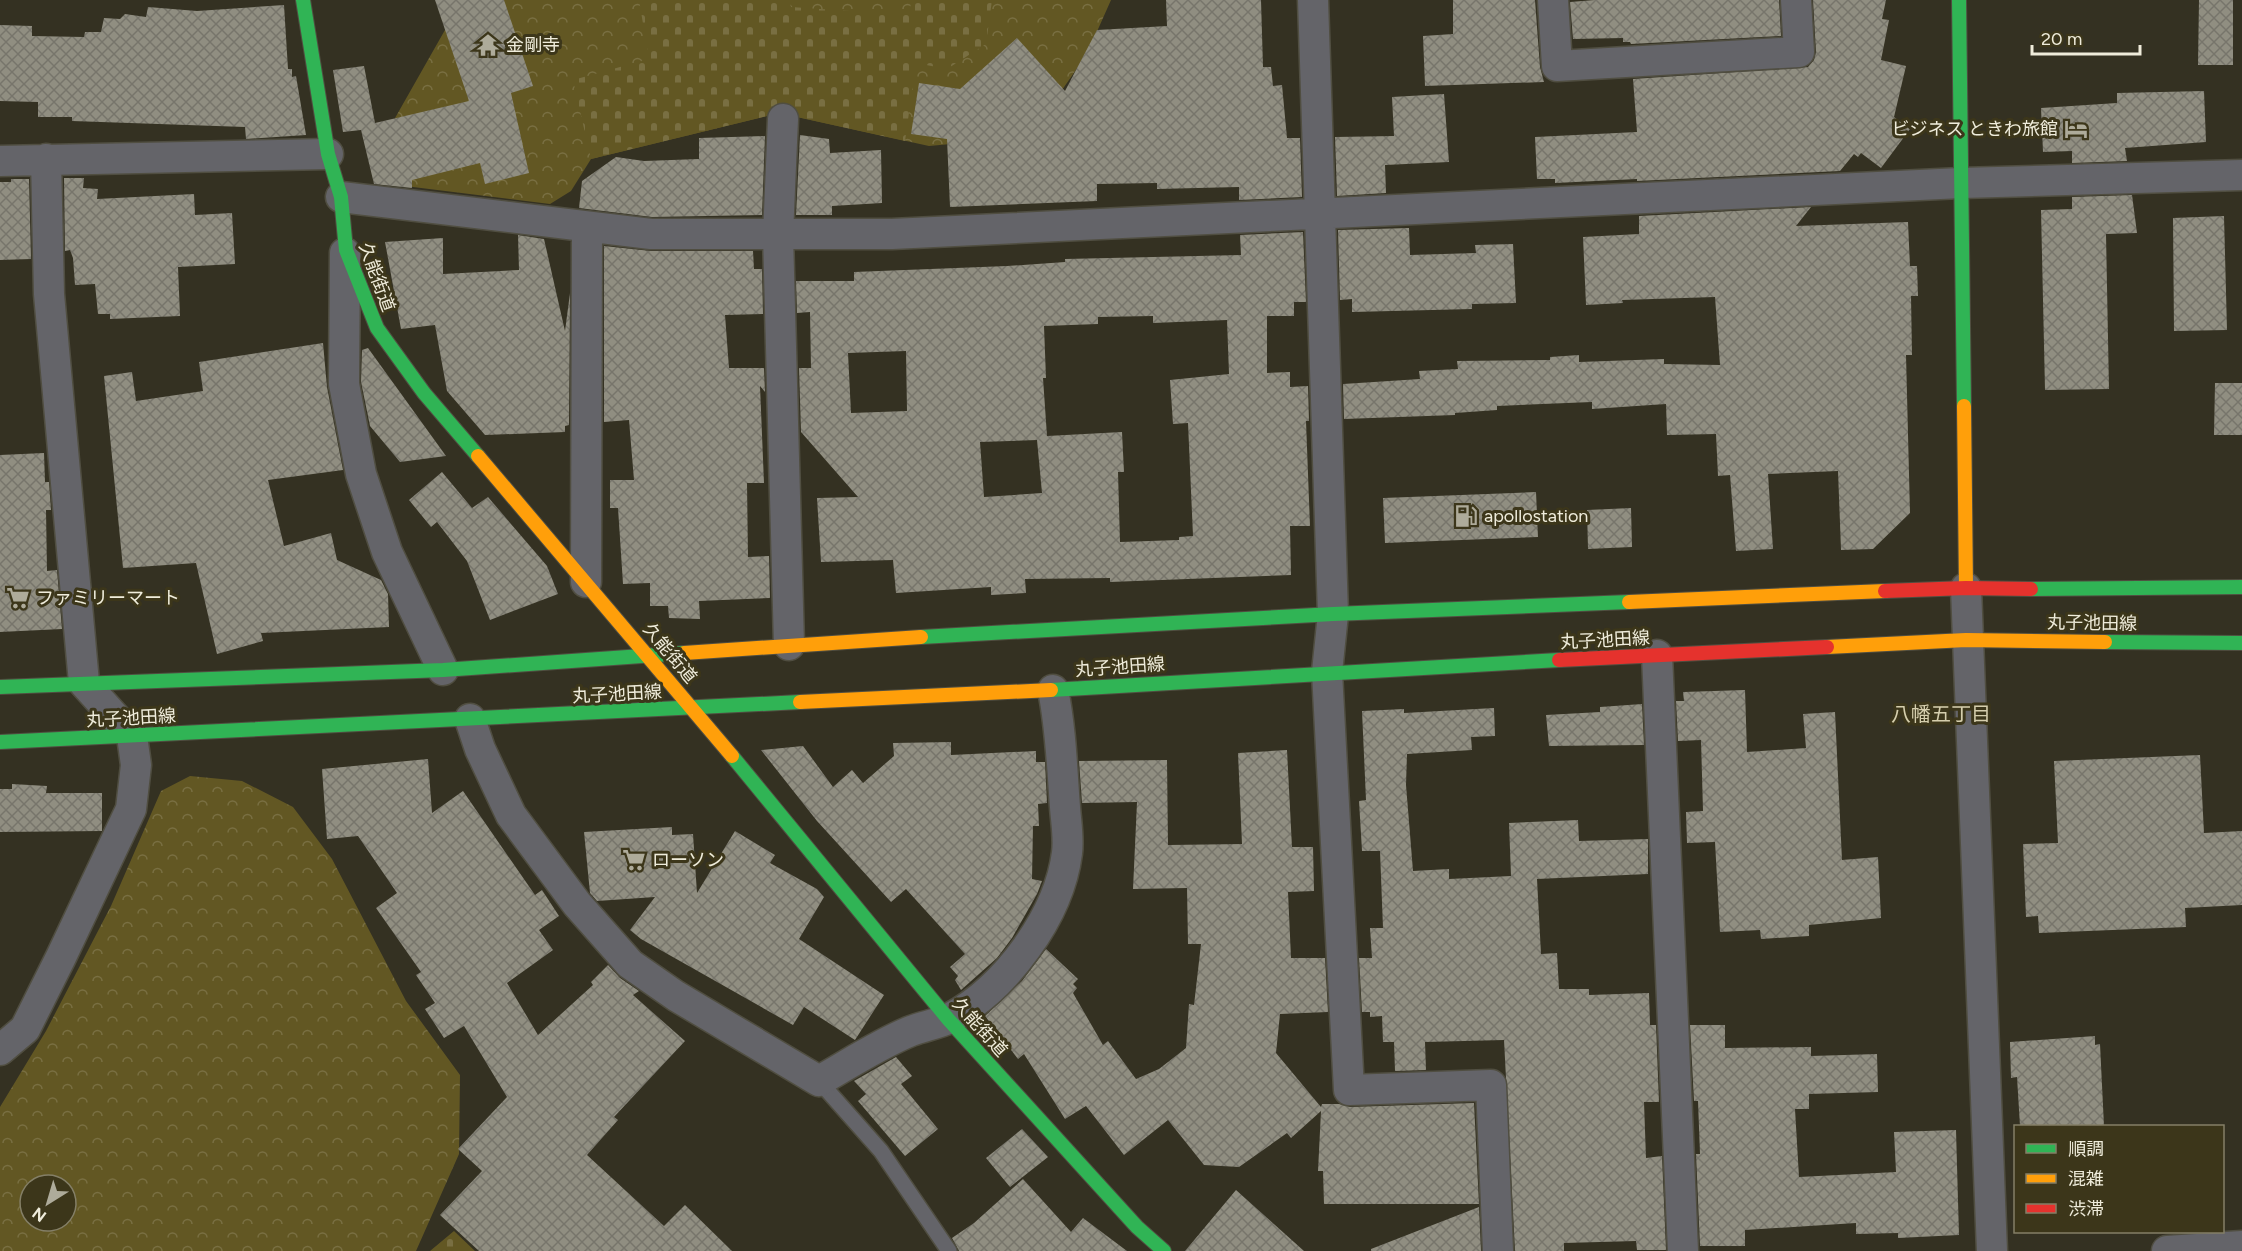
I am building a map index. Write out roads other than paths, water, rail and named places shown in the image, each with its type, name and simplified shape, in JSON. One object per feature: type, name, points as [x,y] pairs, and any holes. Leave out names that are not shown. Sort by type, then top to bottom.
[{"type":"street","name":"久能街道","points":[[303,0],[328,154],[341,197],[345,250],[377,328],[424,393],[693,708],[948,1019],[1137,1227],[1164,1251]]},
{"type":"street","points":[[1313,0],[1333,614],[1327,672],[1349,1090],[1491,1085],[1498,1251]]},
{"type":"street","points":[[1553,0],[1557,66],[1799,52],[1797,0]]},
{"type":"street","points":[[1959,0],[1966,640],[1992,1251]]},
{"type":"street","points":[[783,119],[778,234],[789,645]]},
{"type":"street","points":[[0,161],[328,154]]},
{"type":"street","points":[[0,1050],[25,1029],[39,1003],[130,809],[136,765],[132,736],[84,683],[49,294],[45,159]]},
{"type":"street","points":[[341,197],[651,234],[892,234],[1961,183],[2242,175]]},
{"type":"street","points":[[586,582],[587,227]]},
{"type":"street","points":[[345,250],[344,384],[361,474],[387,552],[444,670]]},
{"type":"street","name":"丸子池田線","points":[[0,687],[444,670],[789,645],[1333,614],[1966,588],[2065,590],[2242,587]]},
{"type":"street","name":"丸子池田線","points":[[0,742],[1053,690],[1327,672],[1966,640],[2242,643]]},
{"type":"street","points":[[1657,655],[1683,1251]]},
{"type":"street","points":[[470,719],[480,749],[511,815],[576,904],[630,964],[676,996],[819,1081],[875,1048],[911,1031],[948,1019],[967,1007],[1005,974],[1035,936],[1054,904],[1068,852],[1059,720],[1053,690]]},
{"type":"street","points":[[2167,1251],[2242,1246]]},
{"type":"lane","points":[[819,1081],[880,1151],[949,1251]]},
{"type":"place","name":"金剛寺","points":[[488,45]]},
{"type":"place","name":"ビジネス ときわ旅館","points":[[2076,129]]},
{"type":"place","name":"apollostation","points":[[1466,516]]},
{"type":"place","name":"ファミリーマート","points":[[18,598]]},
{"type":"place","name":"ローソン","points":[[634,860]]},
{"type":"district","name":"八幡五丁目","points":[[1941,714]]}]
